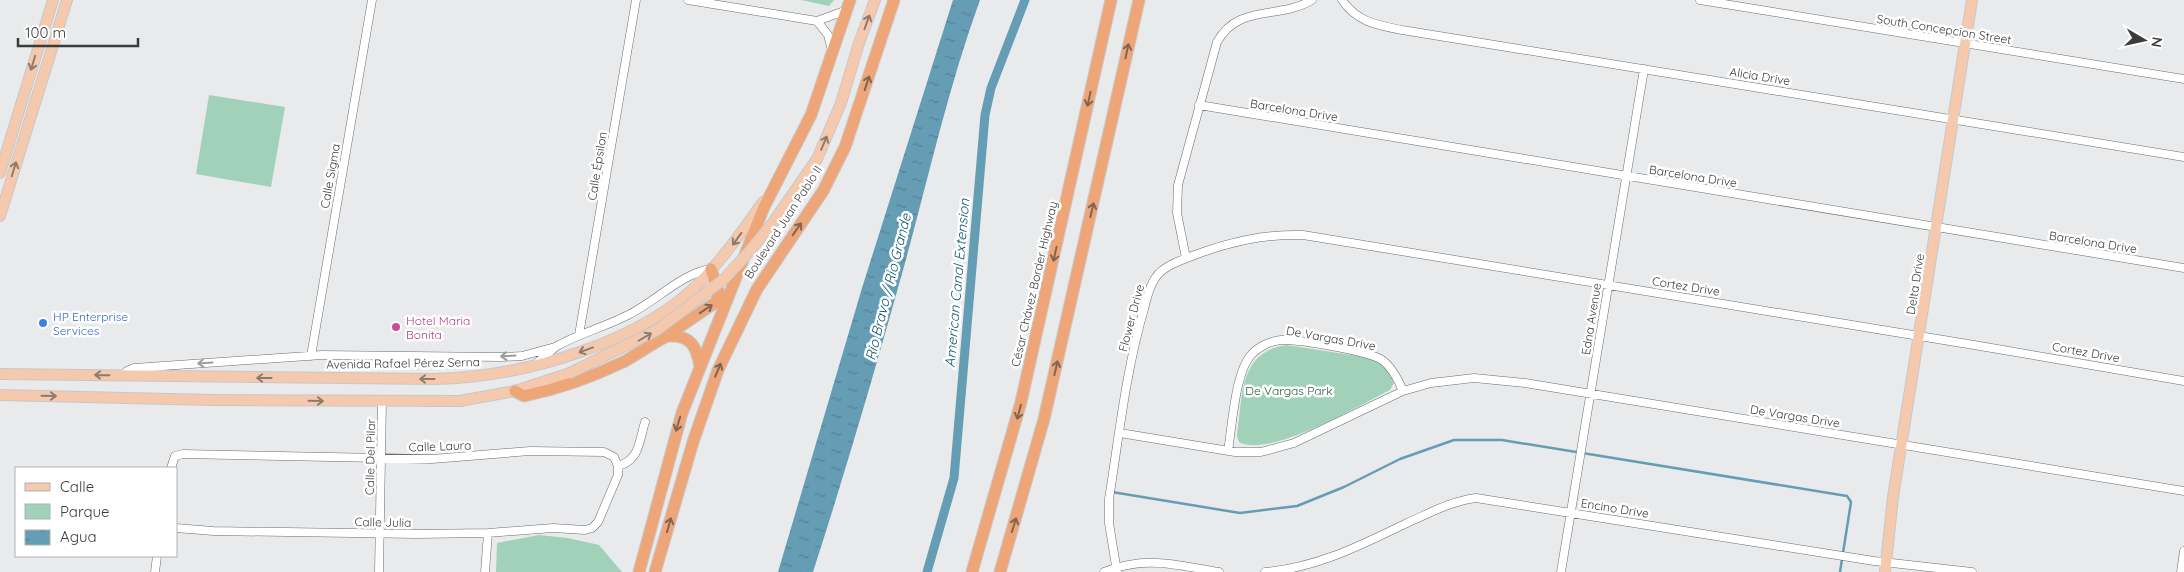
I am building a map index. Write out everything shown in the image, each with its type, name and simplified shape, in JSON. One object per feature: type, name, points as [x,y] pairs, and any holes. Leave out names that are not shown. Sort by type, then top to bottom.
[{"type":"highway","name":"Boulevard Juan Pablo II","points":[[655,572],[693,442],[718,370],[757,289],[822,191],[845,147],[894,0]]},
{"type":"highway","name":"César Chávez Border Highway","points":[[972,572],[1021,402],[1111,0]]},
{"type":"highway","points":[[1000,572],[1044,419],[1139,0]]},
{"type":"highway","name":"Avenida Rafael Pérez Serna","points":[[774,184],[811,115],[848,5]]},
{"type":"highway","name":"Boulevard Juan Pablo II","points":[[639,572],[682,413],[774,184]]},
{"type":"highway","points":[[515,392],[524,396],[567,384],[621,363],[666,336],[716,302],[719,293],[712,269]]},
{"type":"highway","points":[[666,336],[683,338],[692,344],[698,351],[700,368]]},
{"type":"main road","points":[[0,173],[53,0]]},
{"type":"main road","points":[[0,216],[68,0]]},
{"type":"main road","points":[[0,395],[460,401],[515,392],[570,373],[657,330],[724,279],[772,224],[817,159],[841,103],[875,0]]},
{"type":"main road","name":"Delta Drive","points":[[1885,567],[1902,445],[1972,0]]},
{"type":"main road","points":[[17,114],[30,118]]},
{"type":"main road","name":"Avenida Rafael Pérez Serna","points":[[0,374],[461,378],[507,372],[534,366],[583,351],[619,337],[679,300],[712,269],[730,248],[774,184]]},
{"type":"street","name":"Calle Sigma","points":[[311,356],[372,0]]},
{"type":"street","name":"Calle Épsilon","points":[[579,335],[636,0]]},
{"type":"street","points":[[688,0],[817,21],[848,5]]},
{"type":"street","points":[[1186,258],[1179,234],[1176,196],[1180,171],[1216,42],[1227,27],[1244,18],[1296,7],[1312,0]]},
{"type":"street","name":"Alicia Drive","points":[[1342,0],[1357,16],[1370,23],[2184,157]]},
{"type":"street","name":"South Concepcion Street","points":[[1700,0],[2184,79]]},
{"type":"street","points":[[817,21],[828,34],[833,54]]},
{"type":"street","name":"Edna Avenue","points":[[1561,572],[1644,69]]},
{"type":"street","name":"Barcelona Drive","points":[[1199,106],[2184,268]]},
{"type":"street","name":"Cortez Drive","points":[[1186,258],[1246,239],[1282,235],[1302,236],[2184,381]]},
{"type":"street","name":"Flower Drive","points":[[1116,570],[1108,515],[1135,343],[1151,284],[1166,267],[1186,258]]},
{"type":"street","points":[[123,376],[134,368],[311,356],[522,356],[555,347],[629,315],[690,275],[702,270],[712,269]]},
{"type":"street","name":"De Vargas Drive","points":[[1228,451],[1241,372],[1255,352],[1271,342],[1290,340],[1370,354],[1386,363],[1403,391]]},
{"type":"street","points":[[534,366],[555,347]]},
{"type":"street","name":"De Vargas Drive","points":[[1120,433],[1228,451],[1261,452],[1294,443],[1403,391],[1431,383],[1474,378],[1525,382],[2184,491]]},
{"type":"street","name":"Calle Del Pilar","points":[[380,572],[382,401]]},
{"type":"street","points":[[618,466],[628,463],[635,457],[645,422]]},
{"type":"street","name":"Calle Laura","points":[[171,467],[176,456],[183,454],[432,459],[530,451],[583,451],[608,454],[614,457],[618,466]]},
{"type":"street","name":"Calle Julia","points":[[178,528],[213,531],[380,533],[488,533],[536,529],[588,529],[596,525],[602,515],[618,475],[618,466]]},
{"type":"street","name":"Encino Drive","points":[[1266,572],[1314,563],[1345,552],[1440,508],[1463,500],[1486,499],[1885,567],[1972,572]]},
{"type":"street","points":[[485,572],[488,533]]},
{"type":"street","points":[[2181,572],[2184,551]]},
{"type":"street","points":[[155,572],[157,557]]},
{"type":"street","points":[[1104,572],[1144,561],[1219,572]]},
{"type":"street","points":[[1314,563],[1317,572]]},
{"type":"green space","points":[[801,0],[834,0],[829,6]]},
{"type":"green space","points":[[209,95],[285,107],[271,187],[196,174]]},
{"type":"green space","name":"De Vargas Park","points":[[1286,345],[1371,358],[1388,369],[1394,383],[1390,390],[1337,418],[1292,437],[1271,443],[1253,445],[1239,442],[1237,436],[1242,392],[1251,367],[1259,357],[1270,350]]},
{"type":"green space","points":[[539,535],[568,538],[599,545],[622,572],[496,572],[497,543]]},
{"type":"water","name":"Río Bravo / Rio Grande","points":[[953,0],[980,0],[949,97],[905,263],[837,495],[813,572],[778,572],[862,288]]},
{"type":"waterway","name":"American Canal Extension","points":[[927,572],[954,478],[985,115],[991,88],[1025,0]]},
{"type":"waterway","points":[[1112,492],[1240,513],[1297,506],[1344,487],[1400,459],[1454,440],[1502,440],[1847,496],[1851,502],[1840,572]]},
{"type":"place","name":"HP Enterprise Services","points":[[43,323]]},
{"type":"place","name":"Hotel Maria Bonita","points":[[396,327]]}]
